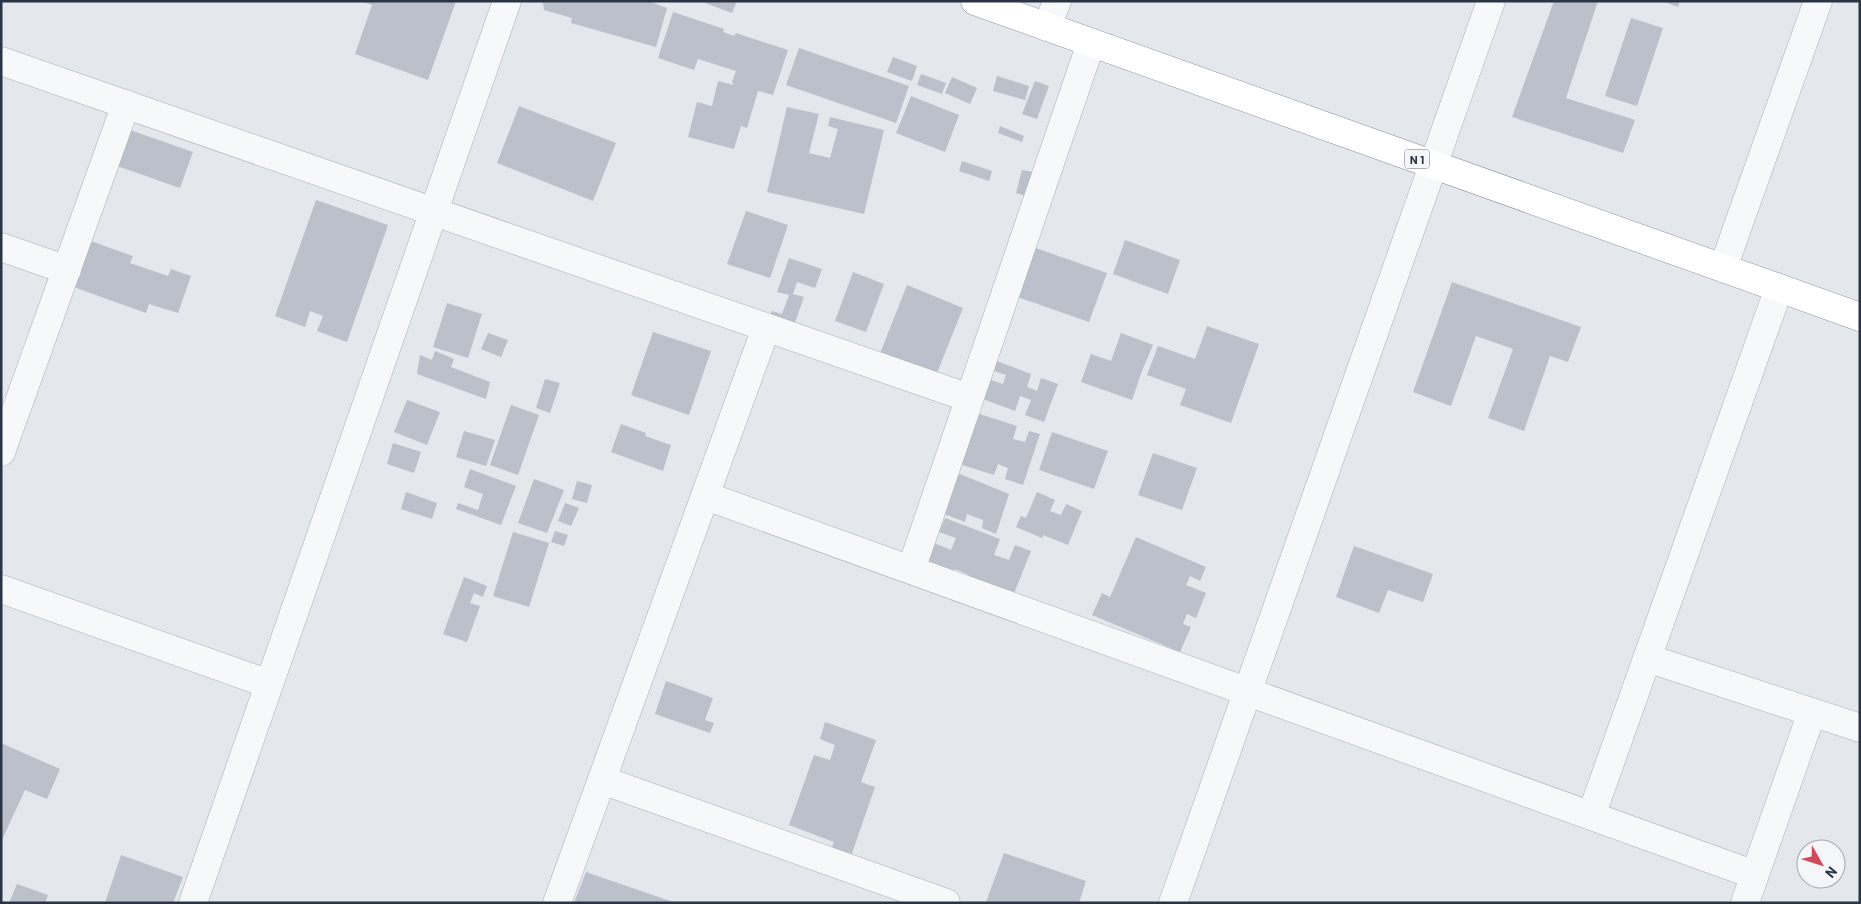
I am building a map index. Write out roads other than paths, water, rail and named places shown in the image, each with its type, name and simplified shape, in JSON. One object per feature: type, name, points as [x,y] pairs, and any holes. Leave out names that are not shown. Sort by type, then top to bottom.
[{"type":"highway","name":"N 1","points":[[975,1],[1860,317]]},
{"type":"street","points":[[194,903],[507,1]]},
{"type":"street","points":[[1048,27],[1057,1]]},
{"type":"street","points":[[1173,903],[1491,1]]},
{"type":"street","points":[[1723,268],[1818,1]]},
{"type":"street","points":[[910,570],[1091,42]]},
{"type":"street","points":[[1,60],[969,398]]},
{"type":"street","points":[[1,452],[126,104]]},
{"type":"street","points":[[1,247],[67,270]]},
{"type":"street","points":[[1591,816],[1779,288]]},
{"type":"street","points":[[557,903],[766,328]]},
{"type":"street","points":[[706,496],[1755,875]]},
{"type":"street","points":[[1,589],[269,684]]},
{"type":"street","points":[[1647,658],[1860,728]]},
{"type":"street","points":[[1745,903],[1812,712]]},
{"type":"street","points":[[602,780],[946,903]]}]
